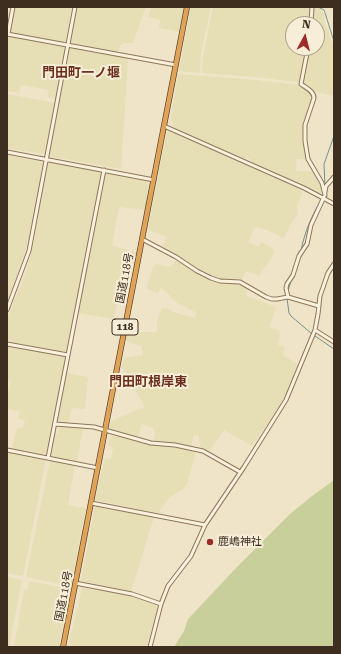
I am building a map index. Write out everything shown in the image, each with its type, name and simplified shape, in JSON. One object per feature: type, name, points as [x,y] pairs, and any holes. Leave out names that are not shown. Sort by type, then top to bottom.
[{"type":"highway","name":"国道118号","points":[[63,647],[187,7]]},
{"type":"street","points":[[13,7],[7,34],[176,65]]},
{"type":"street","points":[[7,310],[29,251],[75,7]]},
{"type":"street","points":[[306,56],[301,84],[314,94],[314,98],[305,125],[305,141],[308,159],[322,183],[324,196]]},
{"type":"street","points":[[164,126],[324,196],[334,204]]},
{"type":"street","points":[[7,152],[154,180]]},
{"type":"street","points":[[48,458],[104,170]]},
{"type":"street","points":[[288,297],[286,288],[287,284],[293,275],[299,256],[307,244],[311,226],[324,196],[326,186],[334,177]]},
{"type":"street","points":[[142,239],[176,257],[196,271],[211,278],[220,281],[240,282],[272,299],[288,297],[318,306]]},
{"type":"street","points":[[150,647],[161,604],[171,580],[191,556],[205,525],[286,400],[315,330],[320,296],[328,274],[334,264]]},
{"type":"street","points":[[315,330],[334,342]]},
{"type":"street","points":[[7,344],[68,355]]},
{"type":"street","points":[[55,424],[94,427],[152,443],[175,445],[203,451],[240,472]]},
{"type":"street","points":[[7,450],[98,468]]},
{"type":"street","points":[[91,503],[205,525]]},
{"type":"street","points":[[75,583],[132,594],[161,604]]},
{"type":"shaded area","points":[[15,7],[72,7],[65,43],[10,33]]},
{"type":"shaded area","points":[[77,7],[146,7],[133,43],[124,43],[120,46],[118,52],[70,43]]},
{"type":"shaded area","points":[[152,7],[185,8],[180,32],[159,28],[160,20],[148,17]]},
{"type":"shaded area","points":[[191,7],[211,7],[201,54],[200,73],[179,71]]},
{"type":"shaded area","points":[[213,7],[311,7],[310,16],[285,16],[285,56],[305,56],[300,81],[297,82],[202,73],[203,55]]},
{"type":"shaded area","points":[[314,7],[321,9],[323,12],[324,16],[313,16]]},
{"type":"shaded area","points":[[325,25],[333,44],[334,96],[316,92],[306,86],[303,82],[308,56],[325,56]]},
{"type":"shaded area","points":[[7,36],[65,47],[56,99],[48,97],[48,90],[21,85],[19,93],[7,91]]},
{"type":"shaded area","points":[[70,48],[128,58],[121,169],[49,156]]},
{"type":"shaded area","points":[[178,74],[300,85],[307,90],[312,95],[312,98],[305,119],[303,132],[307,159],[297,159],[296,171],[313,171],[322,189],[321,194],[254,164],[247,157],[243,159],[175,128],[171,119]]},
{"type":"shaded area","points":[[7,94],[55,103],[45,154],[7,148]]},
{"type":"shaded area","points":[[170,130],[302,189],[297,207],[298,214],[290,225],[284,238],[265,229],[258,227],[254,228],[248,242],[259,247],[261,242],[272,248],[274,251],[271,260],[259,276],[246,271],[241,281],[216,277],[199,269],[162,246],[167,237],[148,230],[167,131]]},
{"type":"shaded area","points":[[7,155],[43,162],[38,196],[26,250],[7,302]]},
{"type":"shaded area","points":[[48,161],[102,172],[67,352],[7,341],[7,319],[25,275],[32,251]]},
{"type":"shaded area","points":[[105,172],[146,180],[149,184],[146,210],[119,207],[112,245],[136,253],[135,259],[120,295],[113,319],[78,313]]},
{"type":"shaded area","points":[[177,260],[220,283],[239,284],[248,288],[245,295],[276,307],[269,327],[279,330],[280,334],[278,345],[285,347],[283,355],[299,365],[285,398],[252,446],[224,430],[209,452],[201,449],[199,436],[194,435],[191,448],[171,443],[153,441],[155,433],[153,428],[142,424],[138,437],[109,430],[111,421],[145,407],[122,367],[124,358],[143,355],[142,346],[133,344],[126,340],[127,332],[157,332],[157,319],[162,308],[171,309],[173,312],[194,318],[197,313],[177,303],[163,289],[160,288],[158,293],[146,289],[155,265],[157,264],[171,267]]},
{"type":"shaded area","points":[[7,345],[66,356],[47,455],[12,449],[17,428],[23,428],[25,421],[18,418],[20,411],[7,409],[7,396],[11,382],[7,379]]},
{"type":"shaded area","points":[[67,373],[88,377],[85,409],[72,408],[69,423],[57,423]]},
{"type":"shaded area","points":[[59,426],[83,428],[77,461],[50,456],[55,434],[58,434]]},
{"type":"shaded area","points":[[116,435],[151,444],[175,446],[196,452],[187,484],[183,489],[169,498],[158,513],[95,500],[105,458],[111,459],[113,447],[108,445],[111,437]]},
{"type":"shaded area","points":[[7,452],[46,459],[23,576],[7,573]]},
{"type":"shaded area","points":[[50,460],[75,464],[68,505],[86,508],[71,586],[26,577]]},
{"type":"shaded area","points":[[95,506],[154,517],[131,591],[81,581]]},
{"type":"shaded area","points":[[7,577],[22,580],[9,647],[7,647]]},
{"type":"shaded area","points":[[29,581],[70,589],[59,647],[14,647],[24,589],[28,589]]},
{"type":"shaded area","points":[[82,588],[132,596],[158,606],[147,647],[68,647]]},
{"type":"green space","points":[[334,480],[334,647],[174,647],[184,631],[188,619],[237,567],[290,514]]},
{"type":"waterway","points":[[318,7],[324,10],[334,41]]},
{"type":"waterway","points":[[325,186],[324,164],[334,136]]},
{"type":"waterway","points":[[301,251],[308,226],[320,202]]},
{"type":"waterway","points":[[288,291],[291,281]]},
{"type":"waterway","points":[[287,298],[289,313],[291,316],[312,334]]},
{"type":"waterway","points":[[315,336],[334,349]]},
{"type":"place","name":"鹿嶋神社","points":[[210,542]]},
{"type":"district","name":"門田町一ノ堰","points":[[81,73]]},
{"type":"district","name":"門田町根岸東","points":[[148,382]]}]
